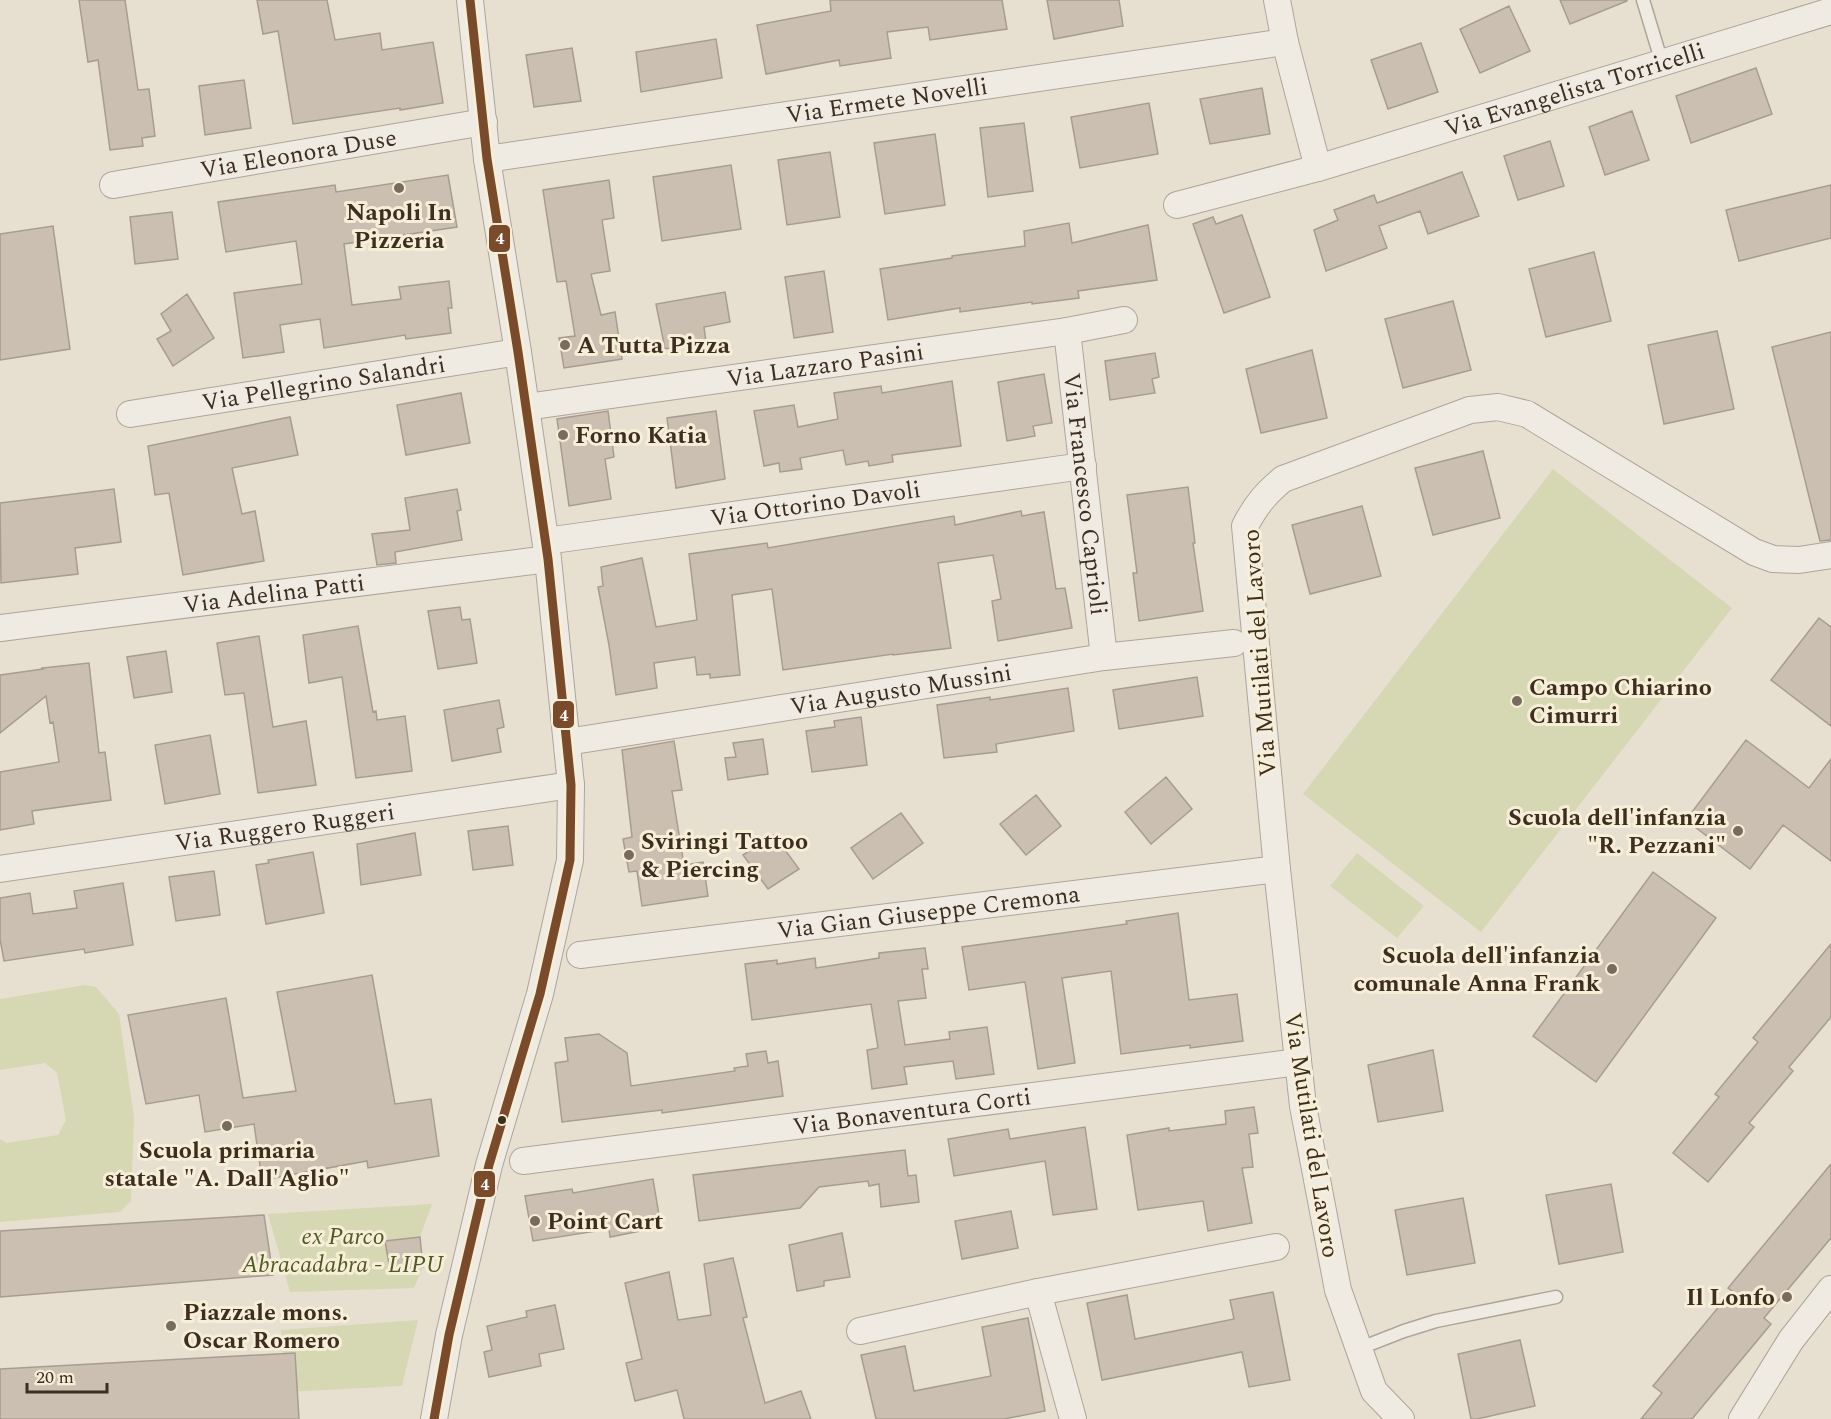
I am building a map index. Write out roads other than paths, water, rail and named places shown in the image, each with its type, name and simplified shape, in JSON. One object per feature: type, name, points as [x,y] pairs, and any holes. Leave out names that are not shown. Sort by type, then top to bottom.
[{"type":"street","points":[[434,1419],[449,1335],[489,1165],[540,994],[570,860],[571,785],[547,550],[487,159],[470,0]]},
{"type":"street","points":[[1277,0],[1285,42],[1318,168]]},
{"type":"street","name":"Via Evangelista Torricelli","points":[[1177,205],[1318,168],[1662,63],[1822,8]]},
{"type":"street","name":"Via Ermete Novelli","points":[[487,159],[1285,42]]},
{"type":"street","name":"Via Eleonora Duse","points":[[113,185],[484,122]]},
{"type":"street","name":"Via Lazzaro Pasini","points":[[526,407],[1067,331],[1124,320]]},
{"type":"street","name":"Via Francesco Caprioli","points":[[1067,331],[1104,657]]},
{"type":"street","name":"Via Pellegrino Salandri","points":[[130,414],[518,352]]},
{"type":"street","name":"Via Mutilati del Lavoro","points":[[1401,1419],[1374,1391],[1338,1290],[1303,1106],[1277,870],[1245,526],[1254,508],[1283,479],[1470,410],[1498,407],[1527,414],[1754,552],[1773,559],[1799,560],[1831,555]]},
{"type":"street","name":"Via Ottorino Davoli","points":[[547,550],[1083,466]]},
{"type":"street","name":"Via Adelina Patti","points":[[0,628],[547,550]]},
{"type":"street","name":"Via Augusto Mussini","points":[[567,742],[1104,657],[1234,643]]},
{"type":"street","name":"Via Ruggero Ruggeri","points":[[0,869],[571,785]]},
{"type":"street","name":"Via Gian Giuseppe Cremona","points":[[580,955],[1277,870]]},
{"type":"street","name":"Via Bonaventura Corti","points":[[523,1161],[1298,1062]]},
{"type":"street","points":[[860,1331],[1038,1292],[1276,1247]]},
{"type":"street","points":[[1742,1419],[1791,1340],[1831,1289]]},
{"type":"street","points":[[1038,1292],[1073,1419]]},
{"type":"lane","points":[[1643,0],[1662,63]]},
{"type":"lane","points":[[1358,1349],[1436,1321],[1556,1297]]},
{"type":"place","name":"Napoli In Pizzeria","points":[[399,188]]},
{"type":"place","name":"A Tutta Pizza","points":[[565,345]]},
{"type":"place","name":"Forno Katia","points":[[563,435]]},
{"type":"place","name":"Campo Chiarino Cimurri","points":[[1517,701]]},
{"type":"place","name":"Scuola dell'infanzia \"R. Pezzani\"","points":[[1738,831]]},
{"type":"place","name":"Sviringi Tattoo & Piercing","points":[[629,855]]},
{"type":"place","name":"Scuola dell'infanzia comunale Anna Frank","points":[[1612,969]]},
{"type":"place","name":"Scuola primaria statale \"A. Dall'Aglio\"","points":[[227,1126]]},
{"type":"place","name":"Point Cart","points":[[535,1221]]},
{"type":"place","name":"Il Lonfo","points":[[1787,1297]]},
{"type":"place","name":"Piazzale mons. Oscar Romero","points":[[171,1326]]},
{"type":"park label","name":"ex Parco Abracadabra - LIPU","points":[[343,1250]]}]
